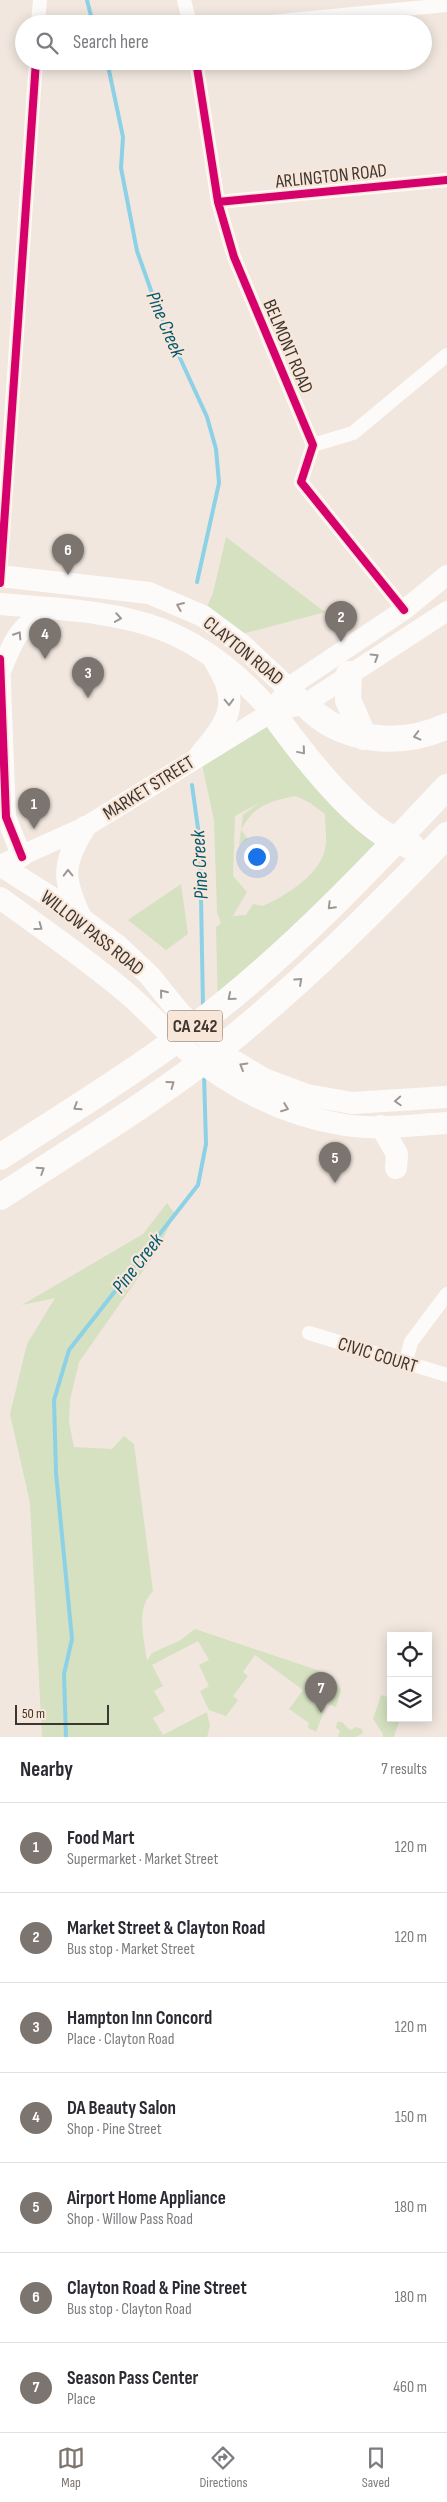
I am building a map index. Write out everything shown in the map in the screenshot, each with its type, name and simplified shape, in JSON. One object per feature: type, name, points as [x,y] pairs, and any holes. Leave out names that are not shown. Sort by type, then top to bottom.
[{"type":"highway","points":[[349,674],[348,700],[364,737]]},
{"type":"highway","points":[[297,695],[312,712],[334,726],[364,737],[386,740],[406,739],[447,726]]},
{"type":"highway","points":[[272,712],[335,789],[359,814],[382,832],[414,848],[447,852]]},
{"type":"highway","name":"CA 242","points":[[0,1157],[169,1046],[269,966],[366,872],[446,789]]},
{"type":"highway","name":"CA 242","points":[[0,1197],[132,1112],[214,1053],[263,1013],[328,955],[447,835]]},
{"type":"main road","name":"CLAYTON ROAD","points":[[0,576],[149,593],[203,616],[242,645],[297,695]]},
{"type":"main road","name":"CLAYTON ROAD","points":[[0,604],[51,608],[137,621],[162,629],[212,657],[251,687],[272,712]]},
{"type":"main road","points":[[200,755],[218,733],[231,706],[224,675],[212,657]]},
{"type":"main road","points":[[81,919],[71,898],[66,867],[74,846],[85,827]]},
{"type":"main road","name":"WILLOW PASS ROAD","points":[[13,866],[117,946],[137,964],[226,1080],[262,1099],[305,1116],[346,1125],[381,1126],[447,1123]]},
{"type":"main road","name":"WILLOW PASS ROAD","points":[[0,897],[204,1049],[227,1057],[264,1079],[307,1095],[352,1103],[447,1097]]},
{"type":"main road","points":[[381,1126],[397,1154],[396,1168]]},
{"type":"street","points":[[39,15],[40,0]]},
{"type":"street","points":[[184,0],[188,15]]},
{"type":"street","points":[[343,15],[447,5]]},
{"type":"street","points":[[0,583],[35,70]]},
{"type":"street","name":"BELMONT ROAD","points":[[197,70],[218,202],[234,257],[313,445]]},
{"type":"street","name":"ARLINGTON ROAD","points":[[218,202],[447,180]]},
{"type":"street","points":[[404,610],[301,482],[313,445],[353,433],[447,355]]},
{"type":"street","name":"MARKET STREET","points":[[0,897],[13,866],[85,827],[272,712],[297,695],[447,575]]},
{"type":"street","points":[[0,674],[18,632],[33,617],[51,608]]},
{"type":"street","name":"MARKET STREET","points":[[297,695],[349,674],[447,611]]},
{"type":"street","points":[[0,660],[6,817],[13,866]]},
{"type":"street","points":[[406,1361],[411,1342],[447,1294]]},
{"type":"street","name":"CIVIC COURT","points":[[309,1333],[406,1361],[447,1376]]},
{"type":"green space","points":[[226,537],[325,612],[231,637],[203,616],[213,593]]},
{"type":"green space","points":[[272,712],[397,839],[218,1008],[216,927],[221,923],[217,912],[214,820],[200,755]],"holes":[[[296,796],[325,814],[326,834],[324,853],[320,862],[307,878],[281,897],[263,906],[253,904],[246,915],[233,916],[247,892],[233,876],[235,816],[259,803],[243,815],[241,830],[251,815],[257,810],[271,802]]]},
{"type":"green space","points":[[241,830],[248,839],[239,845]]},
{"type":"green space","points":[[181,884],[188,934],[166,950],[128,920]]},
{"type":"green space","points":[[167,1203],[175,1214],[157,1251],[79,1362],[70,1400],[69,1422],[74,1447],[112,1449],[124,1436],[134,1444],[153,1591],[147,1598],[142,1615],[147,1661],[152,1653],[179,1641],[195,1629],[332,1675],[341,1690],[336,1707],[327,1704],[316,1732],[308,1728],[309,1723],[289,1709],[303,1690],[255,1655],[243,1672],[248,1676],[233,1696],[238,1700],[226,1716],[209,1710],[200,1691],[209,1686],[199,1665],[209,1660],[198,1641],[152,1665],[163,1686],[154,1691],[165,1711],[153,1718],[163,1735],[207,1712],[210,1726],[207,1737],[42,1737],[30,1503],[10,1414],[27,1344],[55,1298],[22,1305],[143,1234]]},
{"type":"green space","points":[[381,1695],[387,1697],[387,1722],[399,1722],[394,1737],[383,1737],[373,1719]]},
{"type":"green space","points":[[337,1722],[342,1722],[350,1730],[356,1727],[362,1729],[363,1733],[356,1737],[338,1737],[340,1731],[336,1728]]},
{"type":"waterway","name":"Pine Creek","points":[[87,0],[91,15]]},
{"type":"waterway","name":"Pine Creek","points":[[109,70],[123,137],[121,168],[137,251],[158,310],[207,417],[216,449],[219,483],[197,582]]},
{"type":"waterway","name":"Pine Creek","points":[[192,785],[200,843],[203,1007]]},
{"type":"waterway","name":"Pine Creek","points":[[66,1737],[64,1674],[72,1639],[56,1473],[54,1400],[69,1350],[198,1185],[206,1144],[204,1074]]},
{"type":"cycle path","points":[[0,583],[35,70]]},
{"type":"cycle path","points":[[197,70],[218,202],[234,257],[313,445],[301,482],[404,610]]},
{"type":"cycle path","points":[[218,202],[447,180]]},
{"type":"cycle path","points":[[0,659],[6,817],[22,857]]},
{"type":"place","name":"Clayton Road & Pine Street","points":[[68,575]]},
{"type":"place","name":"Market Street & Clayton Road","points":[[341,642]]},
{"type":"place","name":"DA Beauty Salon","points":[[45,659]]},
{"type":"place","name":"Hampton Inn Concord","points":[[88,698]]},
{"type":"place","name":"Food Mart","points":[[34,829]]},
{"type":"place","name":"Airport Home Appliance","points":[[335,1183]]},
{"type":"place","name":"Season Pass Center","points":[[321,1713]]}]
